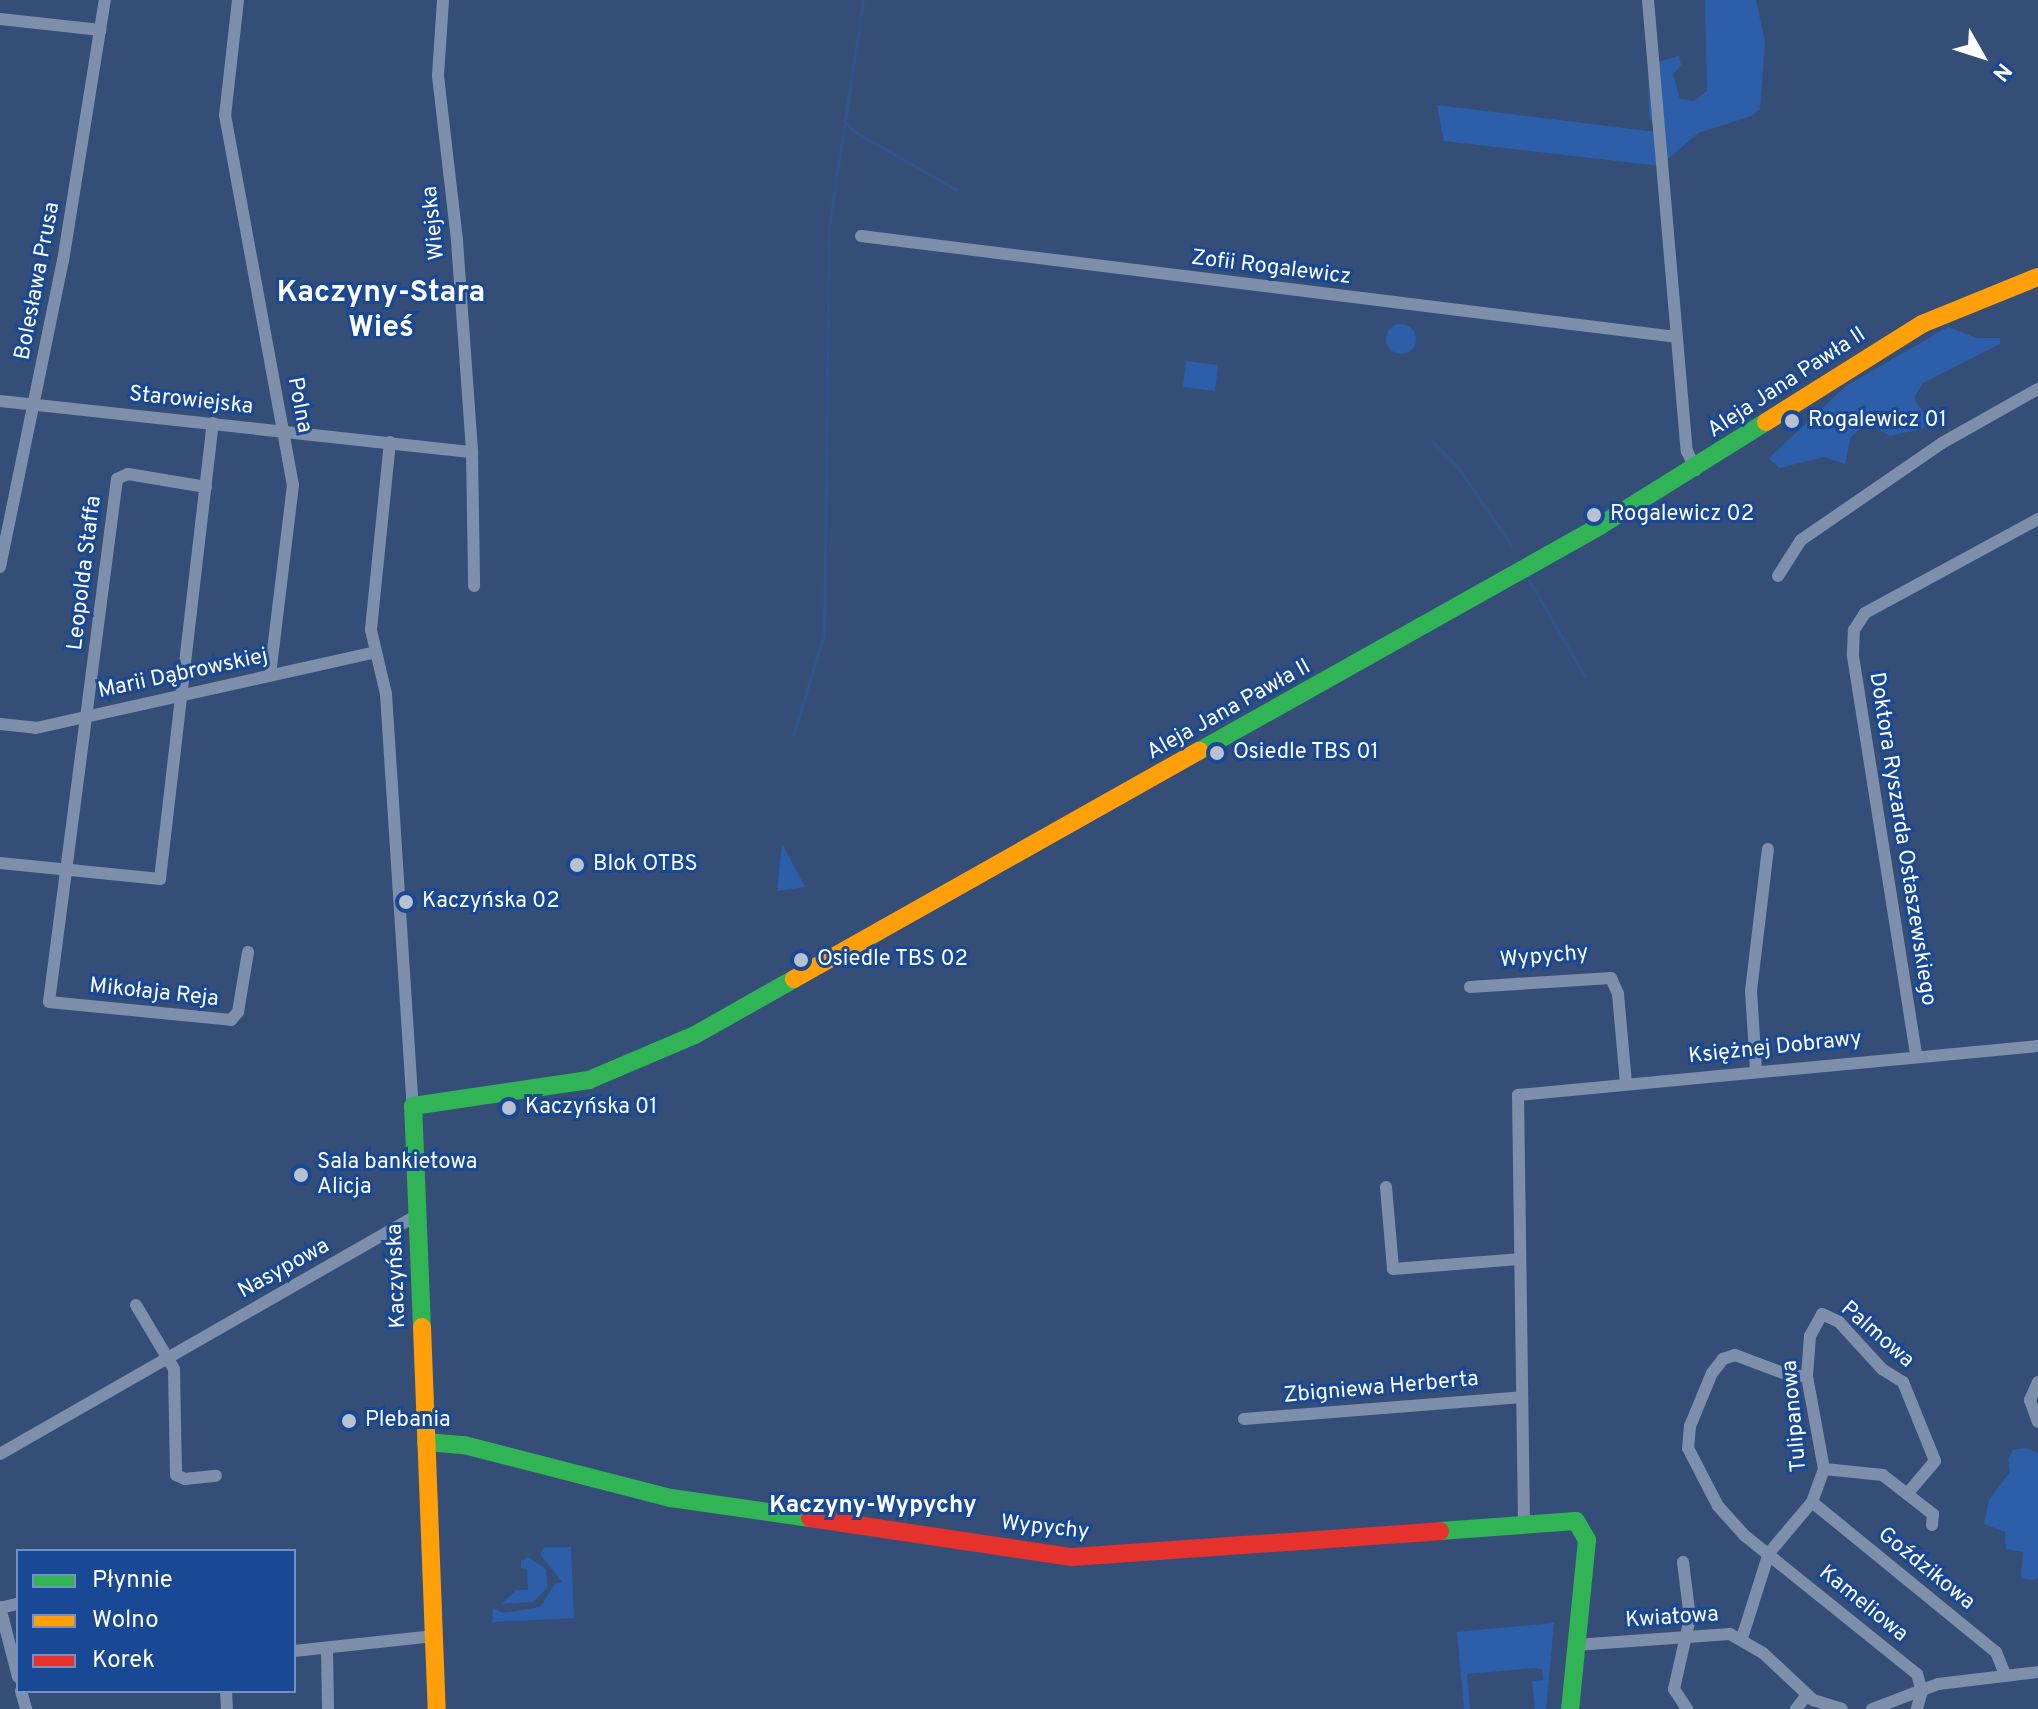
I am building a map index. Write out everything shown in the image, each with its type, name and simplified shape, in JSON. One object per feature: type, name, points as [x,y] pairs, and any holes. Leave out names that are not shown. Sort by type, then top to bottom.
[{"type":"street","name":"Bolesława Prusa","points":[[0,567],[68,235],[105,0]]},
{"type":"street","name":"Polna","points":[[238,0],[225,115],[293,485],[270,676]]},
{"type":"street","name":"Wiejska","points":[[443,0],[438,76],[457,241],[472,452],[474,586]]},
{"type":"street","points":[[1647,0],[1687,451],[1696,470]]},
{"type":"street","points":[[0,19],[100,30]]},
{"type":"street","name":"Zofii Rogalewicz","points":[[861,236],[1676,337]]},
{"type":"street","name":"Aleja Jana Pawła II","points":[[413,1106],[589,1080],[695,1035],[1696,470],[1922,324],[2038,277]]},
{"type":"street","points":[[1778,576],[1801,540],[1942,443],[2038,389]]},
{"type":"street","name":"Starowiejska","points":[[0,401],[472,452]]},
{"type":"street","points":[[0,863],[160,879],[213,423]]},
{"type":"street","name":"Kaczyńska","points":[[390,442],[371,630],[387,704],[413,1106],[437,1709]]},
{"type":"street","name":"Leopolda Staffa","points":[[87,716],[117,479],[128,474],[206,487]]},
{"type":"street","name":"Doktora Ryszarda Ostaszewskiego","points":[[1916,1054],[1855,670],[1854,630],[1865,613],[2038,519]]},
{"type":"street","name":"Marii Dąbrowskiej","points":[[0,724],[36,728],[375,652]]},
{"type":"street","points":[[69,869],[87,716]]},
{"type":"street","points":[[1756,1070],[1751,991],[1768,849]]},
{"type":"street","name":"Mikołaja Reja","points":[[69,869],[49,1002],[231,1020],[238,1012],[248,952]]},
{"type":"street","name":"Wypychy","points":[[1470,987],[1611,978],[1618,994],[1626,1083]]},
{"type":"street","name":"Księżnej Dobrawy","points":[[1519,1259],[1518,1095],[1916,1054],[2038,1046]]},
{"type":"street","points":[[1386,1187],[1393,1269],[1519,1259],[1524,1524]]},
{"type":"street","name":"Nasypowa","points":[[0,1454],[418,1215]]},
{"type":"street","points":[[136,1305],[174,1369],[176,1475],[185,1479],[216,1476]]},
{"type":"street","name":"Tulipanowa","points":[[1742,1638],[1769,1553],[1812,1502],[1824,1469],[1807,1376],[1810,1336],[1819,1316]]},
{"type":"street","name":"Palmowa","points":[[1819,1316],[1839,1322],[1907,1389],[1935,1461],[1907,1494]]},
{"type":"street","name":"Kameliowa","points":[[1807,1376],[1791,1376],[1735,1355],[1723,1359],[1712,1373],[1688,1436],[1688,1448],[1718,1506],[1769,1553],[1917,1674],[1922,1691]]},
{"type":"street","points":[[2038,1382],[2030,1400],[2038,1422]]},
{"type":"street","name":"Zbigniewa Herberta","points":[[1244,1419],[1522,1397]]},
{"type":"street","name":"Wypychy","points":[[426,1442],[464,1445],[671,1498],[1072,1557],[1576,1521],[1587,1540],[1575,1645]]},
{"type":"street","points":[[1824,1469],[1883,1475],[1933,1514],[1932,1525]]},
{"type":"street","name":"Goździkowa","points":[[1812,1502],[1996,1652],[2005,1674]]},
{"type":"street","points":[[1683,1562],[1687,1634],[1674,1689],[1687,1709]]},
{"type":"street","points":[[0,1607],[16,1669]]},
{"type":"street","name":"Kwiatowa","points":[[1575,1645],[1687,1634],[1742,1638],[1807,1695],[1842,1709]]},
{"type":"street","points":[[296,1651],[434,1636]]},
{"type":"street","points":[[1570,1709],[1575,1645]]},
{"type":"street","points":[[327,1649],[328,1709]]},
{"type":"street","points":[[1872,1709],[1922,1691],[2005,1674],[2038,1674]]},
{"type":"street","points":[[1917,1709],[1922,1691]]},
{"type":"street","points":[[1796,1709],[1807,1695]]},
{"type":"shaded area","points":[[1705,0],[1756,0],[1765,42],[1760,109],[1751,116],[1698,133],[1660,166],[1444,141],[1437,105],[1656,132],[1649,117],[1648,65],[1679,56],[1681,65],[1673,74],[1680,99],[1694,101],[1707,91]]},
{"type":"shaded area","points":[[1401,324],[1412,328],[1416,339],[1412,350],[1401,354],[1390,350],[1386,339],[1390,328]]},
{"type":"shaded area","points":[[1948,327],[1977,338],[2000,338],[2000,344],[1923,383],[1914,398],[1925,416],[1924,428],[1890,436],[1867,423],[1851,437],[1845,464],[1824,457],[1779,468],[1769,458],[1846,386]]},
{"type":"shaded area","points":[[1186,361],[1218,365],[1215,391],[1183,387]]},
{"type":"shaded area","points":[[782,844],[805,887],[777,891]]},
{"type":"shaded area","points":[[2026,1448],[2038,1453],[2038,1578],[2033,1580],[2021,1578],[2023,1552],[2006,1549],[2005,1532],[1984,1524],[1989,1500],[2010,1472],[2008,1459],[2013,1450]]},
{"type":"shaded area","points":[[544,1547],[571,1547],[574,1618],[492,1622],[493,1608],[503,1613],[540,1607],[555,1584],[562,1582],[540,1554]]},
{"type":"shaded area","points":[[528,1557],[546,1569],[547,1588],[533,1602],[502,1604],[516,1590],[528,1590],[527,1569],[521,1568],[521,1561]]},
{"type":"shaded area","points":[[1554,1623],[1546,1709],[1535,1709],[1532,1681],[1543,1680],[1542,1669],[1534,1668],[1467,1674],[1470,1709],[1464,1709],[1457,1632]]},
{"type":"waterway","points":[[793,735],[824,635],[829,226],[863,0]]},
{"type":"waterway","points":[[845,122],[855,132],[957,190]]},
{"type":"waterway","points":[[1432,441],[1457,466],[1511,545]]},
{"type":"waterway","points":[[1529,580],[1585,677]]},
{"type":"traffic: fast","points":[[1199,751],[1601,525],[1766,422]]},
{"type":"traffic: fast","points":[[422,1327],[413,1106],[589,1080],[695,1035],[794,979]]},
{"type":"traffic: fast","points":[[426,1442],[464,1445],[671,1498],[810,1518]]},
{"type":"traffic: fast","points":[[1440,1531],[1576,1521],[1587,1540],[1570,1709]]},
{"type":"traffic: slow","points":[[1766,422],[1922,324],[2038,277]]},
{"type":"traffic: slow","points":[[794,979],[1199,751]]},
{"type":"traffic: slow","points":[[422,1327],[437,1709]]},
{"type":"traffic: jam","points":[[810,1518],[1072,1557],[1440,1531]]},
{"type":"place","name":"Rogalewicz 01","points":[[1792,421]]},
{"type":"place","name":"Rogalewicz 02","points":[[1594,515]]},
{"type":"place","name":"Osiedle TBS 01","points":[[1217,753]]},
{"type":"place","name":"Blok OTBS","points":[[577,865]]},
{"type":"place","name":"Kaczyńska 02","points":[[406,902]]},
{"type":"place","name":"Osiedle TBS 02","points":[[801,960]]},
{"type":"place","name":"Kaczyńska 01","points":[[509,1108]]},
{"type":"place","name":"Sala bankietowa Alicja","points":[[301,1175]]},
{"type":"place","name":"Plebania","points":[[349,1421]]},
{"type":"district","name":"Kaczyny-Stara Wieś","points":[[381,311]]},
{"type":"district","name":"Kaczyny-Wypychy","points":[[873,1507]]}]
